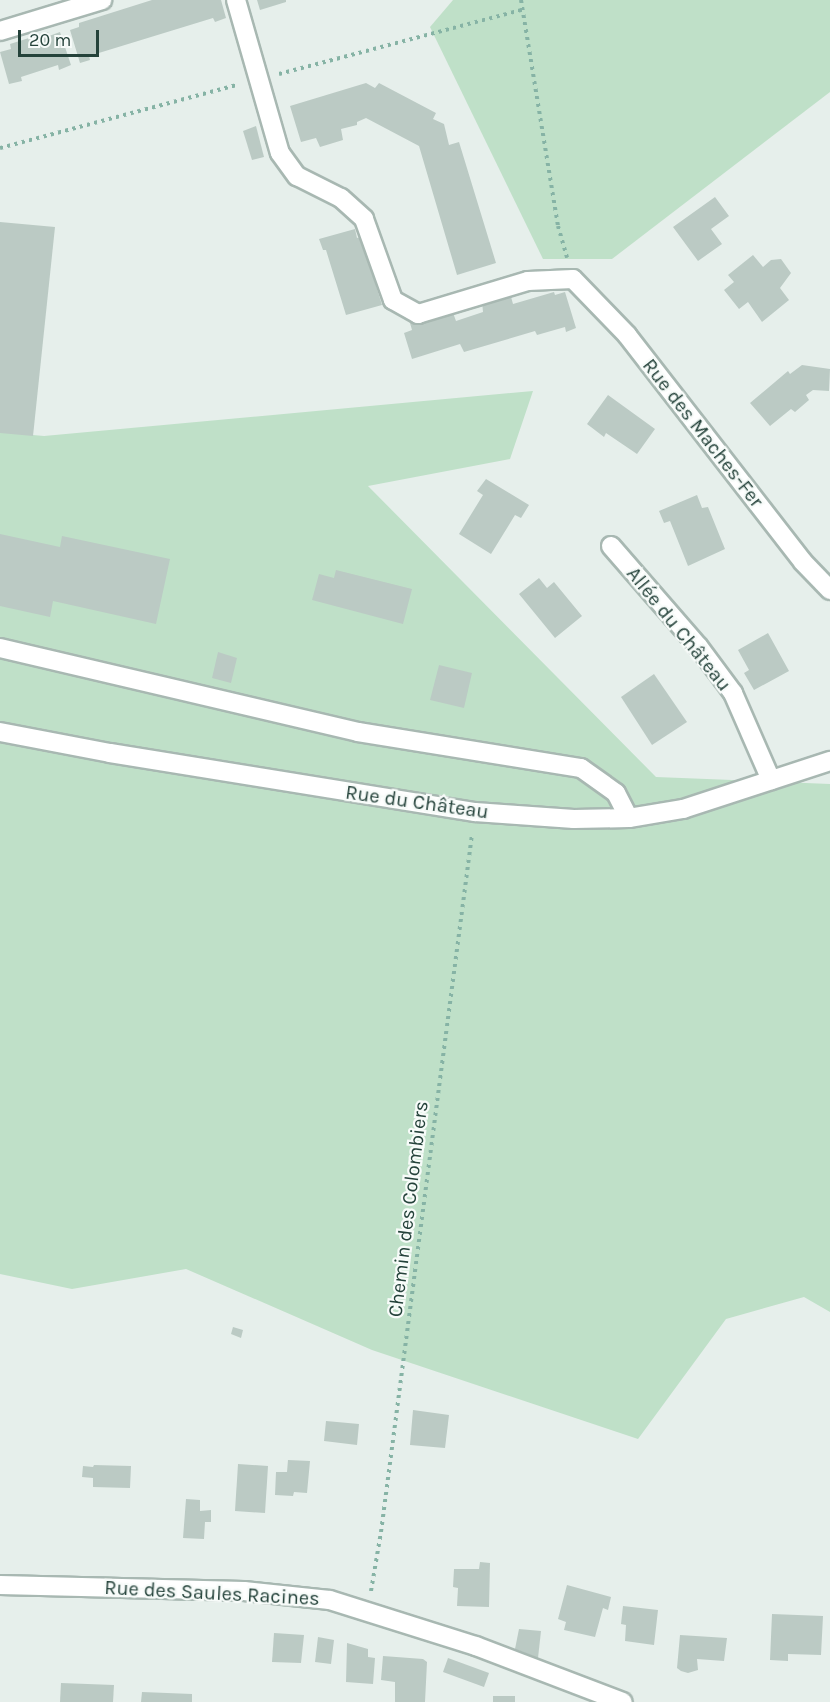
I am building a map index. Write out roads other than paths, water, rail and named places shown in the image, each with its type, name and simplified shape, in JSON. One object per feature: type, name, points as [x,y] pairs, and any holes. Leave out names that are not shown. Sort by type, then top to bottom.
[{"type":"street","points":[[0,31],[102,0]]},
{"type":"street","name":"Rue des Maches-Fer","points":[[236,0],[280,153],[297,176],[341,198],[364,219],[393,300],[418,314],[528,280],[573,279],[627,335],[803,562],[830,590]]},
{"type":"street","name":"Allée du Château","points":[[611,546],[698,646],[733,693],[771,780]]},
{"type":"street","points":[[0,648],[358,732],[581,768],[616,793],[629,818]]},
{"type":"street","name":"Rue du Château","points":[[0,732],[110,753],[475,812],[574,819],[629,818],[683,809],[830,761]]},
{"type":"street","name":"Rue des Saules Racines","points":[[0,1585],[244,1591],[330,1600],[476,1646],[623,1702]]}]
